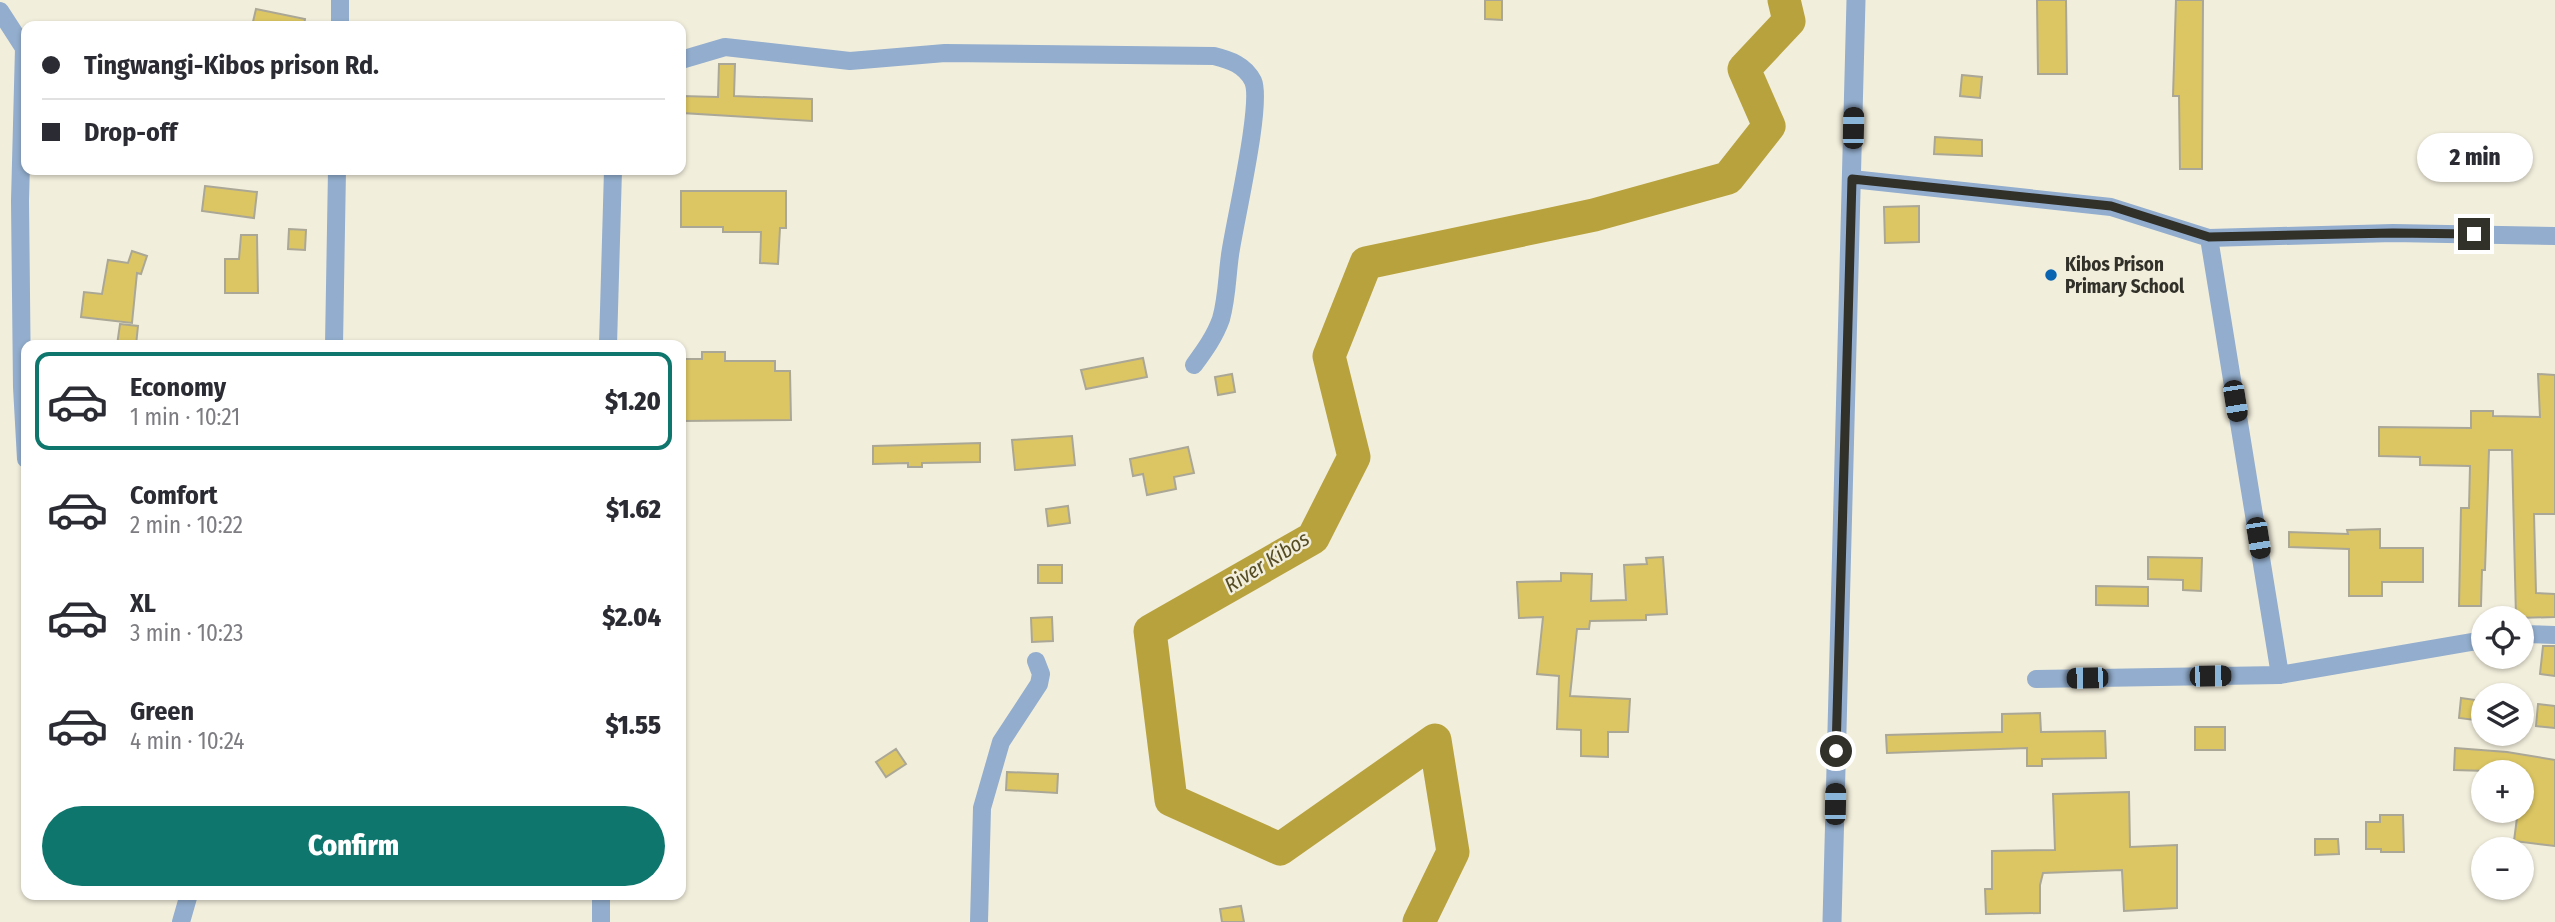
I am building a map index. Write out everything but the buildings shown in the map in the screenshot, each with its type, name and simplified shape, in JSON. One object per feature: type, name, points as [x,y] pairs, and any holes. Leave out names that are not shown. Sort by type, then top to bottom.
[{"type":"street","points":[[340,0],[340,21]]},
{"type":"street","points":[[1832,922],[1856,0]]},
{"type":"street","points":[[0,11],[21,43]]},
{"type":"street","points":[[686,59],[725,47],[850,61],[945,53],[1214,56],[1232,61],[1245,69],[1254,82],[1255,94],[1223,308],[1215,333],[1194,365]]},
{"type":"street","points":[[21,163],[21,340]]},
{"type":"street","points":[[334,340],[337,175]]},
{"type":"street","points":[[608,340],[613,175]]},
{"type":"street","points":[[1852,179],[2111,206],[2209,237],[2393,233],[2555,236]]},
{"type":"street","points":[[2209,237],[2280,675]]},
{"type":"street","points":[[2534,635],[2555,635]]},
{"type":"street","points":[[2036,679],[2280,675],[2471,642]]},
{"type":"street","points":[[979,922],[982,808],[1001,742],[1039,684],[1041,674],[1035,661]]},
{"type":"street","points":[[181,922],[187,900]]},
{"type":"street","points":[[601,900],[601,922]]},
{"type":"waterway","name":"River Kibos","points":[[1419,922],[1453,852],[1435,740],[1280,849],[1171,800],[1150,631],[1313,538],[1354,457],[1329,356],[1366,263],[1594,215],[1728,178],[1769,126],[1744,69],[1789,21],[1784,0]]},
{"type":"place","name":"Kibos Prison Primary School","points":[[2051,275]]},
{"type":"route","points":[[1836,751],[1852,179],[2111,206],[2209,237],[2474,234]]}]
